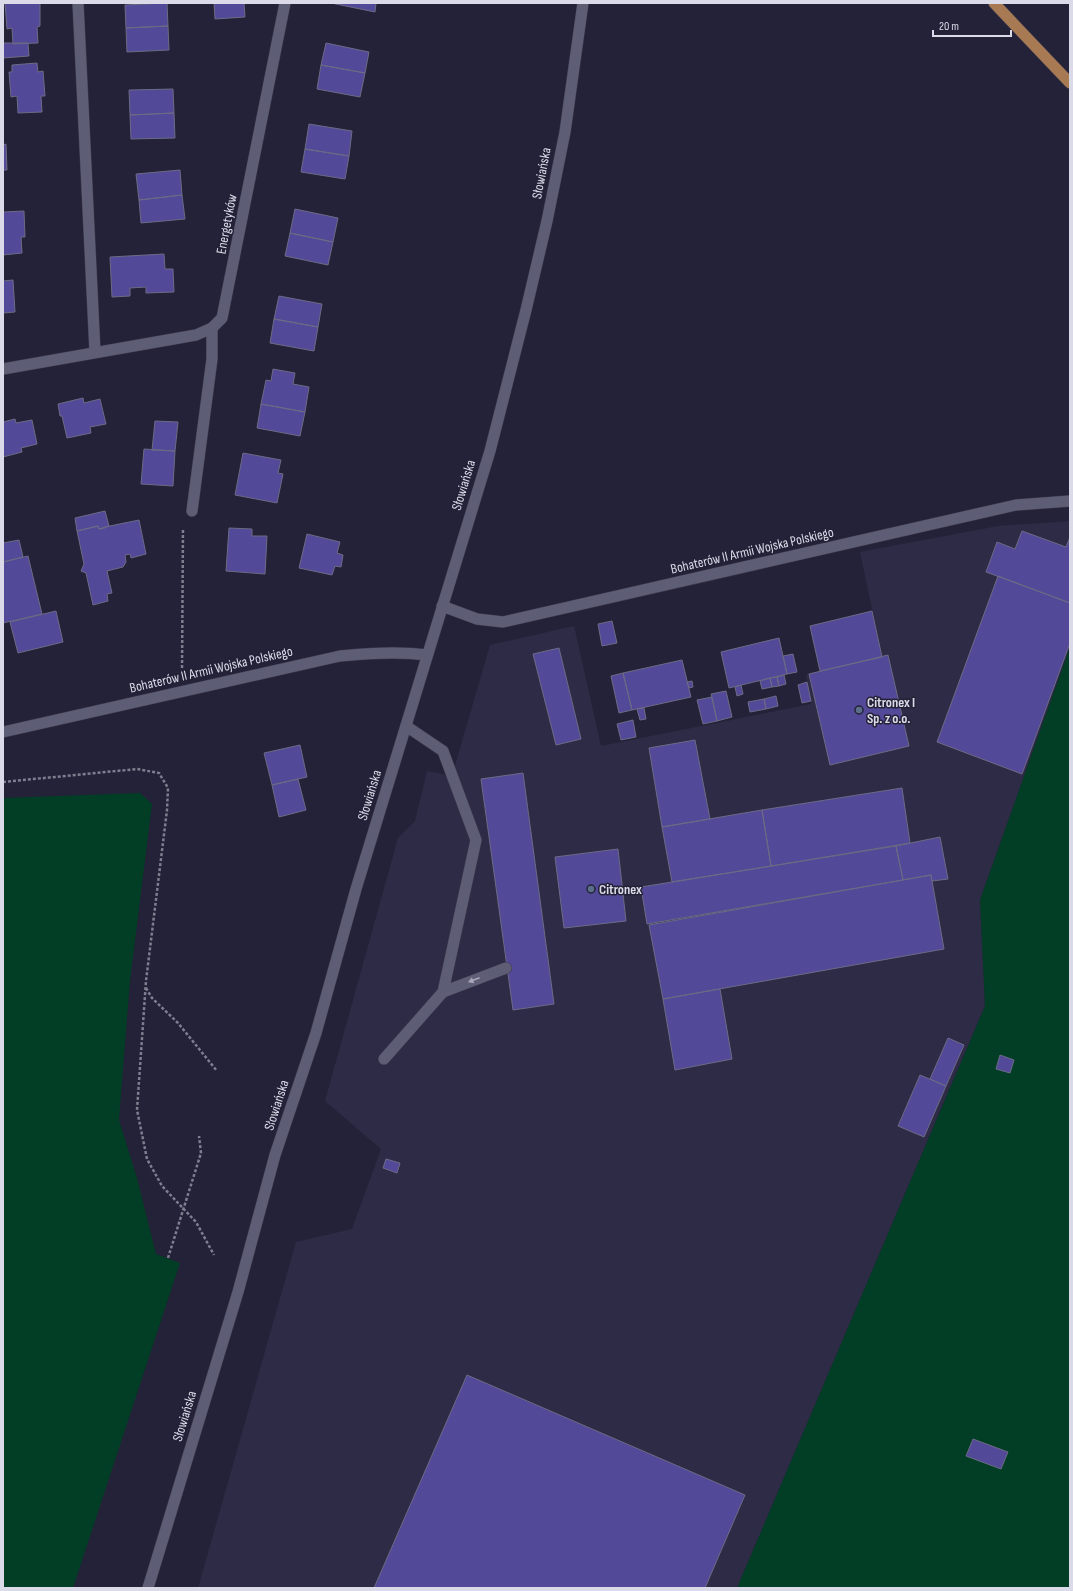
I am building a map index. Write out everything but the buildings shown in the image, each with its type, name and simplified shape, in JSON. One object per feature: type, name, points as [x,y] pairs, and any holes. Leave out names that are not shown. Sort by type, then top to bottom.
[{"type":"main road","points":[[994,3],[1070,83]]},
{"type":"street","points":[[78,3],[95,352]]},
{"type":"street","name":"Energetyków","points":[[212,328],[222,318],[285,3]]},
{"type":"street","name":"Słowiańska","points":[[148,1588],[238,1292],[275,1155],[316,1033],[356,889],[490,451],[546,229],[564,132],[583,3]]},
{"type":"street","points":[[3,369],[196,335],[212,328],[212,358],[192,511]]},
{"type":"street","name":"Bohaterów II Armii Wojska Polskiego","points":[[442,606],[477,619],[503,622],[1016,505],[1070,501]]},
{"type":"street","name":"Bohaterów II Armii Wojska Polskiego","points":[[3,732],[340,656],[375,653],[412,653],[427,655]]},
{"type":"street","points":[[406,726],[443,751],[476,840],[443,992]]},
{"type":"street","points":[[384,1059],[443,992],[506,968]]},
{"type":"path","points":[[182,673],[184,512],[192,511]]},
{"type":"path","points":[[3,782],[137,769],[159,773],[168,788],[167,810],[146,987],[138,1110],[147,1159],[162,1186],[196,1222],[214,1255]]},
{"type":"path","points":[[146,987],[152,998],[178,1023],[216,1071]]},
{"type":"path","points":[[168,1258],[201,1153],[199,1136]]},
{"type":"shaded area","name":"Citronex","points":[[1070,521],[1070,647],[980,900],[985,1006],[737,1588],[198,1588],[296,1242],[352,1229],[381,1149],[325,1101],[398,838],[415,821],[427,771],[452,776],[490,645],[574,626],[601,746],[811,704],[806,674],[882,657],[860,552],[998,526]]},
{"type":"green space","points":[[1070,647],[1070,1588],[737,1588],[985,1006],[980,900]]},
{"type":"green space","points":[[140,793],[152,804],[130,981],[119,1120],[137,1178],[156,1254],[180,1263],[73,1588],[3,1588],[3,798]]},
{"type":"place","name":"Citronex I Sp. z o.o.","points":[[859,710]]},
{"type":"place","name":"Citronex","points":[[591,889]]}]
